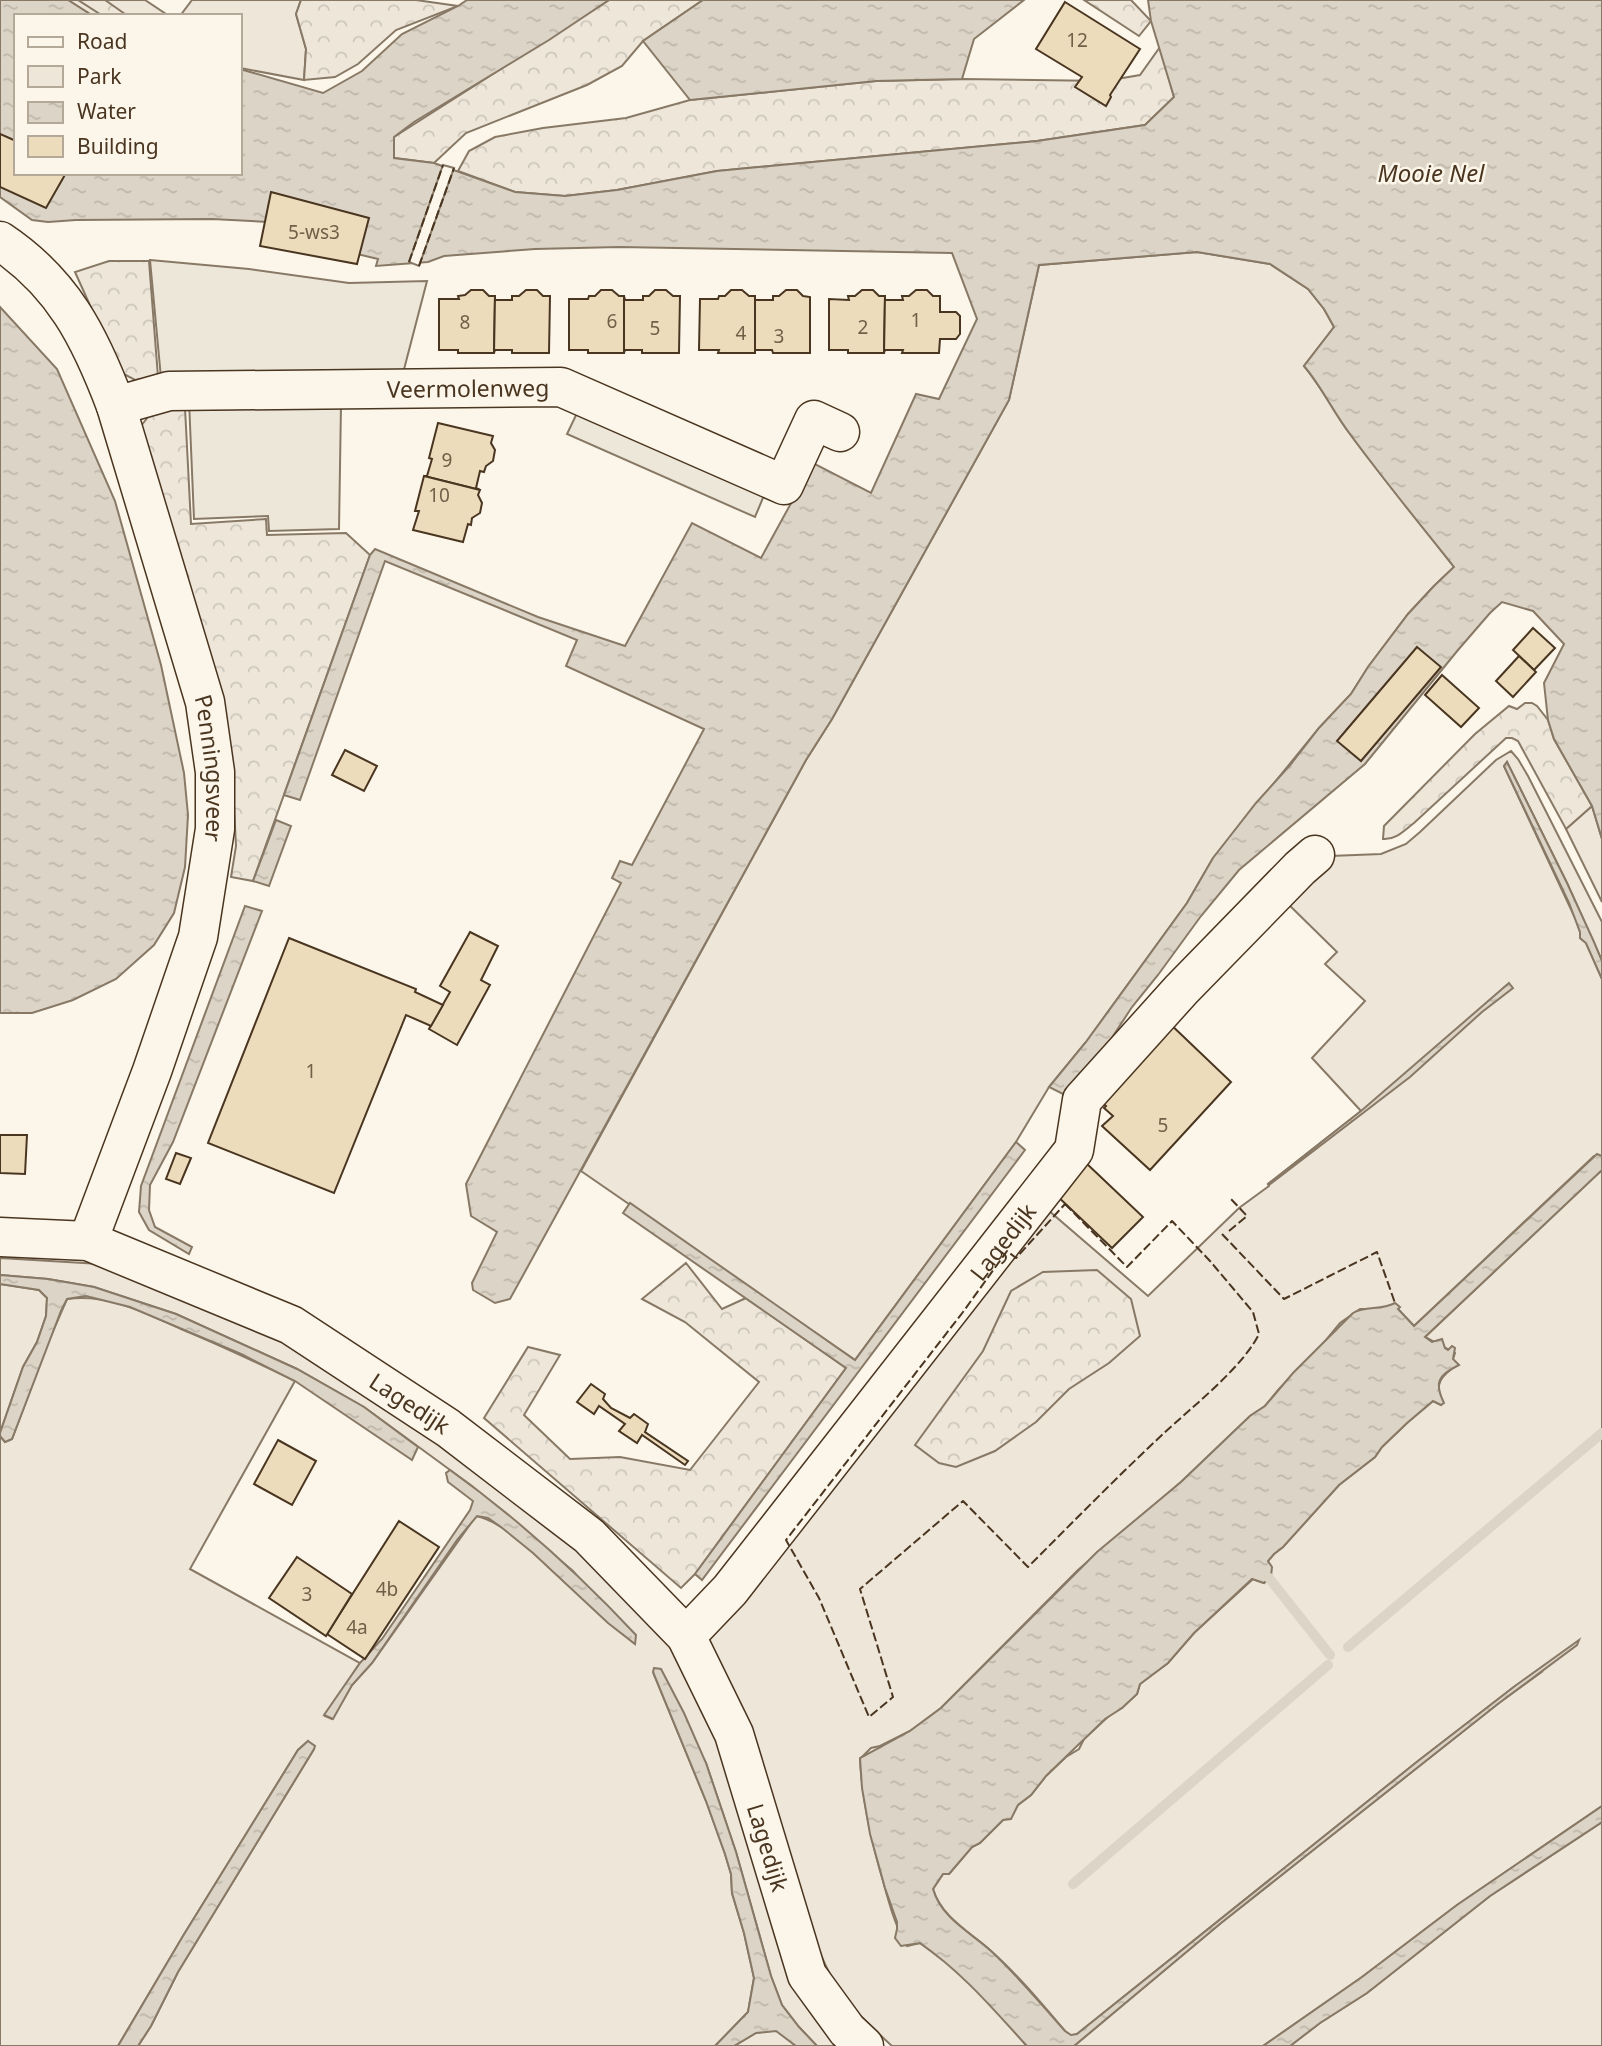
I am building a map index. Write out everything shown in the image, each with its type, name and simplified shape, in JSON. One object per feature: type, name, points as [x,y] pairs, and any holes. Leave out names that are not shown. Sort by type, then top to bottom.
[{"type":"street","name":"Penningsveer","points":[[0,241],[40,273],[69,307],[101,364],[205,702],[215,772],[215,830],[198,937],[152,1071],[88,1241]]},
{"type":"street","name":"Veermolenweg","points":[[116,406],[169,391],[561,387],[784,485],[814,420],[840,432]]},
{"type":"street","name":"Lagedijk","points":[[686,1636],[730,1590],[1074,1150],[1082,1100],[1181,990],[1315,855]]},
{"type":"street","points":[[0,1237],[88,1241]]},
{"type":"street","name":"Lagedijk","points":[[88,1241],[303,1332],[447,1428],[589,1536],[686,1636],[734,1734],[807,1975],[847,2030],[864,2046]]},
{"type":"green space","points":[[68,0],[145,0],[166,14],[90,14]]},
{"type":"green space","points":[[78,0],[105,0],[125,14],[100,14]]},
{"type":"green space","points":[[192,0],[301,0],[296,14],[306,49],[304,80],[242,68],[242,14],[182,14]]},
{"type":"green space","points":[[301,0],[416,0],[458,6],[396,30],[358,64],[335,77],[304,80],[306,49],[296,14]]},
{"type":"green space","points":[[609,0],[703,0],[643,41],[622,66],[587,85],[466,133],[434,163],[394,158],[394,137]]},
{"type":"green space","points":[[1084,0],[1131,0],[1151,21],[1139,36]]},
{"type":"green space","points":[[1160,47],[1174,97],[1145,125],[1037,141],[717,171],[617,190],[565,196],[515,192],[458,171],[469,151],[495,137],[626,118],[690,100],[876,81],[1105,81],[1140,75]]},
{"type":"green space","points":[[1197,252],[1270,264],[1308,289],[1334,327],[1304,366],[1344,426],[1454,567],[1408,614],[1351,694],[1319,728],[1213,858],[1187,903],[1086,1042],[1049,1087],[1016,1142],[855,1360],[581,1171],[806,760],[832,719],[1009,400],[1039,265]]},
{"type":"green space","points":[[109,261],[149,261],[158,377],[135,380],[120,372],[75,272]]},
{"type":"green space","points":[[176,405],[185,408],[191,524],[266,519],[267,535],[346,533],[370,555],[253,881],[231,877],[236,846],[232,768],[141,426],[148,417]]},
{"type":"green space","points":[[1525,703],[1537,706],[1548,720],[1554,739],[1592,806],[1566,829],[1518,741],[1506,738],[1414,823],[1396,836],[1383,839],[1384,826],[1475,734],[1509,706],[1517,709]]},
{"type":"green space","points":[[1511,751],[1528,776],[1602,922],[1602,961],[1507,762],[1504,766],[1576,920],[1580,938],[1586,943],[1602,979],[1602,1156],[1594,1156],[1414,1326],[1398,1309],[1390,1306],[1360,1309],[1340,1323],[1265,1406],[1250,1416],[1181,1482],[1078,1570],[941,1708],[910,1731],[871,1748],[860,1759],[865,1805],[875,1851],[893,1914],[907,1946],[920,1943],[948,1964],[979,1992],[1027,2046],[892,2046],[845,1999],[819,1950],[710,1650],[707,1627],[1041,1204],[1148,1296],[1239,1208],[1361,1111],[1312,1058],[1365,1001],[1325,964],[1337,952],[1281,897],[1330,856],[1381,854],[1406,844],[1496,760]]},
{"type":"green space","points":[[1592,806],[1602,839],[1602,902],[1566,829]]},
{"type":"green space","points":[[1602,1170],[1602,1806],[1457,1905],[1362,1977],[1263,2046],[1074,2046],[1221,1923],[1543,1671],[1515,1686],[1418,1761],[1077,2034],[1071,2036],[1065,2031],[1011,1970],[950,1916],[933,1889],[943,1874],[949,1874],[972,1847],[980,1843],[1031,1795],[1066,1757],[1079,1749],[1084,1739],[1137,1694],[1140,1684],[1168,1663],[1194,1633],[1253,1579],[1264,1583],[1271,1576],[1268,1561],[1339,1485],[1375,1457],[1382,1447],[1433,1401],[1441,1405],[1443,1401],[1439,1390],[1440,1381],[1456,1366],[1453,1359],[1455,1353],[1425,1337]]},
{"type":"green space","points":[[0,1258],[100,1264],[288,1344],[370,1390],[564,1531],[669,1642],[703,1698],[843,2046],[817,2046],[782,2005],[706,1763],[653,1672],[725,1854],[754,1978],[748,2012],[715,2046],[138,2046],[178,1972],[314,1749],[308,1741],[298,1750],[118,2046],[0,2046],[0,1436],[5,1442],[12,1439],[67,1299],[97,1299],[126,1306],[295,1381],[190,1569],[360,1663],[325,1716],[332,1719],[352,1685],[372,1663],[476,1516],[500,1526],[525,1545],[634,1643],[573,1571],[472,1486],[364,1407],[297,1369],[176,1314],[94,1287],[48,1279],[0,1275]]},
{"type":"green space","points":[[686,1263],[722,1309],[746,1298],[846,1368],[695,1574],[681,1588],[484,1418],[528,1347],[560,1355],[524,1415],[570,1459],[620,1457],[690,1470],[759,1382],[685,1322],[642,1299]]},
{"type":"green space","points":[[1097,1270],[1131,1299],[1140,1336],[1109,1363],[1069,1389],[1036,1422],[995,1451],[956,1467],[939,1463],[915,1445],[983,1351],[1011,1291],[1043,1272]]},
{"type":"green space","points":[[0,1284],[39,1290],[47,1298],[46,1316],[37,1342],[23,1367],[0,1433]]},
{"type":"green space","points":[[1602,1822],[1602,2046],[1290,2046],[1367,1993],[1490,1896]]},
{"type":"green space","points":[[777,2030],[796,2046],[734,2046],[756,2033]]},
{"type":"shaded area","points":[[150,260],[249,269],[349,283],[427,281],[402,377],[341,405],[339,529],[269,531],[268,516],[194,519],[188,377],[161,378]]},
{"type":"shaded area","points":[[578,411],[765,493],[755,517],[567,434]]},
{"type":"water","name":"Mooie Nel","points":[[0,0],[68,0],[90,14],[14,14],[14,175],[242,175],[242,70],[323,93],[362,71],[402,34],[467,0],[609,0],[394,137],[394,158],[434,163],[515,192],[565,196],[617,190],[717,171],[1037,141],[1145,125],[1174,97],[1151,21],[1148,0],[1602,0],[1602,839],[1592,806],[1554,739],[1548,720],[1544,683],[1564,644],[1533,611],[1502,602],[1458,650],[1365,764],[1239,870],[1132,1007],[1100,1056],[1063,1094],[1049,1087],[1086,1042],[1187,903],[1213,858],[1319,728],[1351,694],[1408,614],[1454,567],[1344,426],[1304,366],[1334,327],[1308,289],[1270,264],[1197,252],[1039,265],[1009,400],[832,719],[806,760],[510,1299],[495,1303],[473,1290],[472,1283],[497,1232],[471,1216],[466,1184],[621,883],[612,878],[620,861],[632,865],[704,729],[566,666],[577,640],[385,561],[300,800],[284,795],[370,555],[375,549],[538,617],[625,646],[692,523],[761,558],[813,463],[871,493],[916,394],[939,399],[977,319],[952,253],[619,247],[535,249],[444,256],[428,262],[376,266],[378,259],[270,233],[268,222],[212,219],[48,222],[32,220],[0,197]]},
{"type":"water","points":[[703,0],[1024,0],[974,39],[962,79],[876,81],[690,100],[643,41]]},
{"type":"water","points":[[0,307],[57,369],[115,501],[161,665],[184,773],[188,815],[185,867],[174,913],[154,945],[116,979],[73,1000],[32,1013],[0,1013]]},
{"type":"water","points":[[1507,762],[1594,942],[1602,961],[1602,979],[1586,943],[1580,938],[1569,903],[1504,766]]},
{"type":"water","points":[[276,820],[291,826],[269,886],[253,881]]},
{"type":"water","points":[[245,906],[262,911],[173,1142],[150,1185],[149,1210],[155,1227],[192,1247],[189,1254],[149,1230],[139,1212],[141,1186]]},
{"type":"water","points":[[1509,983],[1513,988],[1482,1012],[1410,1077],[1268,1184],[1361,1111]]},
{"type":"water","points":[[1016,1142],[1025,1150],[702,1580],[695,1574],[846,1368],[623,1213],[630,1203],[855,1360]]},
{"type":"water","points":[[1597,1154],[1602,1156],[1602,1170],[1425,1337],[1432,1342],[1442,1339],[1448,1350],[1452,1346],[1455,1348],[1453,1359],[1459,1365],[1442,1376],[1439,1385],[1444,1403],[1441,1405],[1433,1401],[1382,1447],[1375,1457],[1339,1485],[1268,1561],[1272,1567],[1271,1576],[1264,1583],[1252,1579],[1194,1633],[1168,1663],[1140,1684],[1137,1694],[1105,1719],[1046,1776],[1031,1795],[1018,1805],[1011,1819],[1003,1820],[980,1843],[972,1847],[949,1874],[943,1874],[933,1889],[949,1916],[1011,1970],[1065,2031],[1071,2035],[1077,2034],[1418,1761],[1579,1640],[1577,1645],[1499,1703],[1221,1923],[1074,2046],[1027,2046],[977,1992],[936,1955],[920,1943],[901,1946],[895,1938],[897,1922],[870,1834],[860,1758],[910,1731],[941,1708],[1097,1552],[1181,1482],[1250,1416],[1265,1406],[1293,1373],[1353,1313],[1395,1303],[1414,1326]]},
{"type":"water","points":[[0,1275],[48,1279],[94,1287],[176,1314],[297,1369],[364,1407],[418,1447],[412,1460],[295,1381],[241,1354],[130,1307],[86,1296],[67,1299],[12,1439],[5,1442],[0,1433],[23,1367],[37,1342],[46,1316],[47,1298],[39,1290],[0,1284]]},
{"type":"water","points":[[450,1470],[499,1507],[570,1569],[636,1635],[635,1644],[501,1527],[488,1518],[477,1516],[457,1540],[372,1663],[352,1685],[333,1719],[324,1715],[360,1663],[382,1639],[470,1510],[473,1501],[448,1482],[446,1473]]},
{"type":"water","points":[[654,1668],[661,1669],[706,1763],[782,2005],[817,2046],[796,2046],[776,2031],[756,2033],[734,2046],[715,2046],[748,2012],[754,1978],[725,1854],[653,1672]]},
{"type":"water","points":[[308,1741],[315,1746],[314,1749],[178,1972],[151,2026],[138,2046],[118,2046],[298,1750]]},
{"type":"water","points":[[1602,1806],[1602,1822],[1490,1896],[1367,1993],[1290,2046],[1263,2046],[1362,1977],[1457,1905]]},
{"type":"pier","points":[[443,165],[454,168],[419,266],[409,262]]},
{"type":"building","points":[[1065,2],[1140,49],[1110,95],[1106,106],[1075,87],[1082,77],[1036,49]]},
{"type":"building","points":[[0,134],[14,140],[14,175],[65,175],[46,208],[0,187]]},
{"type":"building","points":[[271,192],[369,218],[357,264],[260,246]]},
{"type":"building","points":[[471,290],[483,290],[489,296],[495,296],[494,353],[439,350],[439,299],[459,299],[458,296]]},
{"type":"building","points":[[526,290],[537,290],[543,296],[550,296],[549,353],[495,350],[494,353],[495,296],[495,300],[512,300],[512,296],[519,296]]},
{"type":"building","points":[[601,290],[612,290],[619,296],[624,296],[624,353],[569,350],[569,299],[588,299]]},
{"type":"building","points":[[655,290],[666,290],[673,296],[680,296],[679,353],[625,350],[624,353],[624,296],[625,300],[643,300],[643,296],[649,296]]},
{"type":"building","points":[[731,290],[742,290],[749,296],[755,296],[755,353],[699,350],[700,299],[718,299]]},
{"type":"building","points":[[786,290],[797,290],[803,296],[810,297],[810,353],[755,350],[755,300],[773,300],[773,296],[779,296]]},
{"type":"building","points":[[862,290],[873,290],[879,296],[885,296],[884,353],[829,350],[829,299],[849,300],[848,296],[855,296]]},
{"type":"building","points":[[916,290],[927,290],[933,296],[940,296],[940,312],[956,312],[960,316],[960,334],[956,339],[940,339],[939,353],[885,350],[884,353],[885,296],[885,300],[903,300],[902,296],[909,296]]},
{"type":"building","points":[[438,423],[493,436],[493,461],[486,466],[484,472],[480,471],[476,488],[480,490],[424,476],[427,476],[432,459],[429,458]]},
{"type":"building","points":[[424,476],[480,490],[480,513],[472,518],[471,525],[468,524],[463,542],[413,530]]},
{"type":"building","points":[[1533,628],[1555,648],[1534,670],[1513,650]]},
{"type":"building","points":[[1417,647],[1441,667],[1361,761],[1337,741]]},
{"type":"building","points":[[1519,656],[1536,672],[1513,697],[1496,681]]},
{"type":"building","points":[[1442,675],[1479,708],[1461,727],[1425,695]]},
{"type":"building","points":[[345,750],[377,766],[364,791],[332,775]]},
{"type":"building","points":[[470,932],[498,946],[481,980],[490,985],[457,1045],[429,1029],[450,992],[440,986]]},
{"type":"building","points":[[289,938],[416,989],[415,992],[443,1005],[431,1026],[406,1015],[334,1193],[208,1143]]},
{"type":"building","points":[[1166,1020],[1231,1082],[1150,1170],[1102,1126],[1113,1116],[1095,1096]]},
{"type":"building","points":[[0,1135],[27,1135],[25,1174],[0,1173]]},
{"type":"building","points":[[176,1153],[191,1158],[180,1184],[166,1179]]},
{"type":"building","points":[[1085,1162],[1143,1217],[1112,1248],[1054,1193]]},
{"type":"building","points":[[591,1384],[605,1394],[603,1399],[611,1408],[630,1418],[634,1414],[648,1424],[645,1432],[688,1461],[685,1465],[642,1435],[637,1443],[619,1431],[625,1424],[599,1406],[594,1414],[577,1402]]},
{"type":"building","points":[[278,1440],[316,1461],[292,1505],[254,1484]]},
{"type":"building","points":[[399,1521],[439,1547],[365,1659],[327,1634]]},
{"type":"building","points":[[297,1557],[352,1594],[326,1636],[269,1598]]},
{"type":"waterway","points":[[1348,1647],[1602,1433]]},
{"type":"waterway","points":[[1269,1578],[1330,1655]]},
{"type":"waterway","points":[[1073,1884],[1328,1665]]},
{"type":"fence","points":[[409,262],[443,165]]},
{"type":"fence","points":[[419,266],[454,168]]},
{"type":"fence","points":[[1229,1231],[1247,1216],[1231,1199]]},
{"type":"fence","points":[[1065,1204],[1127,1267],[1172,1221],[1253,1312],[1259,1334],[1241,1360],[1216,1387],[1163,1434],[1028,1567],[963,1501],[860,1589],[893,1697],[869,1717],[819,1598],[786,1540],[963,1312],[1007,1251],[1016,1258],[1065,1204]]},
{"type":"fence","points":[[1222,1234],[1284,1299],[1377,1252],[1395,1303]]}]
